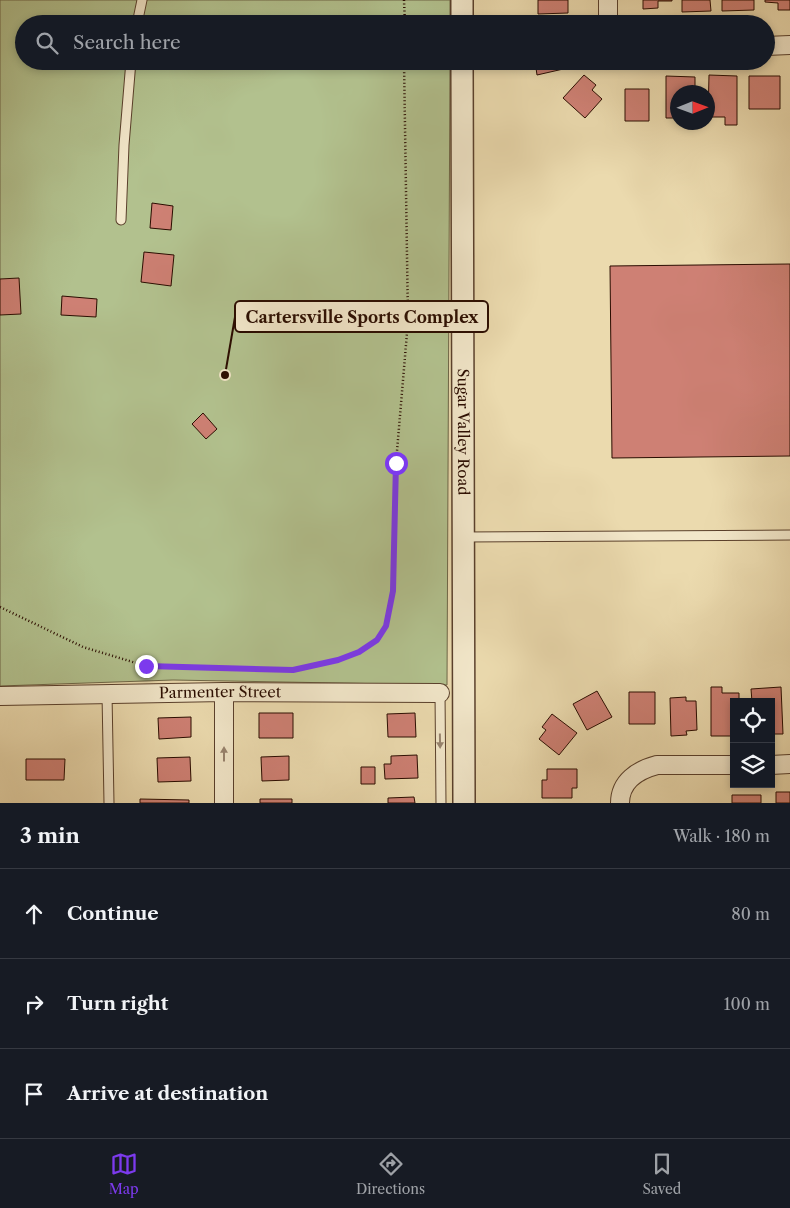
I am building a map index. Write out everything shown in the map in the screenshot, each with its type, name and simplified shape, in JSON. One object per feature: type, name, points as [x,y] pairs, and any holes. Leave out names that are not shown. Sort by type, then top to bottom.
[{"type":"street","points":[[462,0],[462,15]]},
{"type":"street","points":[[608,0],[608,15]]},
{"type":"street","points":[[775,46],[790,45]]},
{"type":"street","name":"Sugar Valley Road","points":[[462,70],[464,803]]},
{"type":"street","points":[[224,692],[224,803]]},
{"type":"street","name":"Parmenter Street","points":[[0,696],[224,692],[440,693]]},
{"type":"street","points":[[775,764],[790,764]]},
{"type":"street","points":[[620,803],[623,788],[628,781],[647,768],[657,765],[730,765]]},
{"type":"lane","points":[[139,15],[142,0]]},
{"type":"lane","points":[[121,220],[124,145],[130,70]]},
{"type":"lane","points":[[464,536],[790,535]]},
{"type":"lane","points":[[440,693],[441,803]]},
{"type":"lane","points":[[107,694],[109,803]]},
{"type":"path","points":[[404,0],[404,15]]},
{"type":"path","points":[[0,607],[83,648],[146,666],[293,670],[338,660],[359,652],[377,640],[386,626],[393,591],[396,463],[408,321],[404,70]]},
{"type":"green space","points":[[0,0],[450,0],[450,15],[15,15],[15,70],[450,70],[447,685],[173,680],[0,686]]},
{"type":"building","points":[[538,0],[568,0],[568,13],[538,14]]},
{"type":"building","points":[[643,0],[672,1],[658,1],[658,8],[643,9]]},
{"type":"building","points":[[682,0],[710,0],[711,11],[682,12]]},
{"type":"building","points":[[722,0],[754,0],[754,10],[722,11]]},
{"type":"building","points":[[765,0],[790,0],[790,10],[778,10],[778,3],[765,2]]},
{"type":"building","points":[[536,70],[559,70],[537,75]]},
{"type":"building","points":[[584,75],[596,85],[592,90],[602,99],[585,118],[563,98]]},
{"type":"building","points":[[709,75],[737,76],[737,125],[725,125],[725,117],[715,117],[715,85],[709,85]]},
{"type":"building","points":[[666,76],[695,77],[695,85],[670,85],[670,118],[666,118]]},
{"type":"building","points":[[749,76],[780,76],[780,109],[749,109]]},
{"type":"building","points":[[625,89],[649,89],[649,121],[625,121]]},
{"type":"building","points":[[152,203],[173,206],[171,230],[150,228]]},
{"type":"building","points":[[144,252],[174,255],[171,286],[141,282]]},
{"type":"building","points":[[790,264],[790,456],[612,458],[610,266]]},
{"type":"building","points":[[19,278],[21,314],[0,315],[0,279]]},
{"type":"building","points":[[62,296],[97,299],[96,317],[61,315]]},
{"type":"building","points":[[203,413],[217,429],[206,439],[192,424]]},
{"type":"building","points":[[711,687],[722,687],[722,693],[739,693],[739,698],[730,698],[730,736],[711,736]]},
{"type":"building","points":[[781,687],[783,734],[775,734],[775,698],[752,698],[751,689]]},
{"type":"building","points":[[597,691],[612,717],[587,730],[573,704]]},
{"type":"building","points":[[629,692],[655,692],[655,724],[629,724]]},
{"type":"building","points":[[686,697],[686,701],[696,701],[697,730],[686,731],[687,735],[671,736],[670,698]]},
{"type":"building","points":[[259,713],[293,713],[293,738],[259,738]]},
{"type":"building","points":[[415,713],[416,737],[388,737],[387,714]]},
{"type":"building","points":[[552,714],[577,733],[559,755],[539,739],[546,730],[542,727]]},
{"type":"building","points":[[191,717],[191,737],[159,739],[158,718]]},
{"type":"building","points":[[417,755],[418,778],[385,779],[384,764],[391,764],[391,756]]},
{"type":"building","points":[[289,756],[289,780],[262,781],[261,757]]},
{"type":"building","points":[[190,757],[191,781],[158,782],[157,758]]},
{"type":"building","points":[[26,759],[65,759],[64,780],[26,780]]},
{"type":"building","points":[[361,767],[375,767],[375,784],[361,784]]},
{"type":"building","points":[[547,769],[577,769],[577,788],[572,788],[572,798],[542,798],[542,780],[547,780]]},
{"type":"building","points":[[776,792],[790,792],[790,803],[776,803]]},
{"type":"building","points":[[732,795],[761,795],[761,803],[732,803]]},
{"type":"building","points":[[414,797],[415,803],[388,803],[388,798]]},
{"type":"building","points":[[140,799],[189,800],[189,803],[140,803]]},
{"type":"building","points":[[260,799],[292,799],[292,803],[260,803]]},
{"type":"place","name":"Cartersville Sports Complex","points":[[225,375]]},
{"type":"route","points":[[146,666],[293,670],[338,660],[359,652],[377,640],[386,626],[391,610],[396,463]]}]
